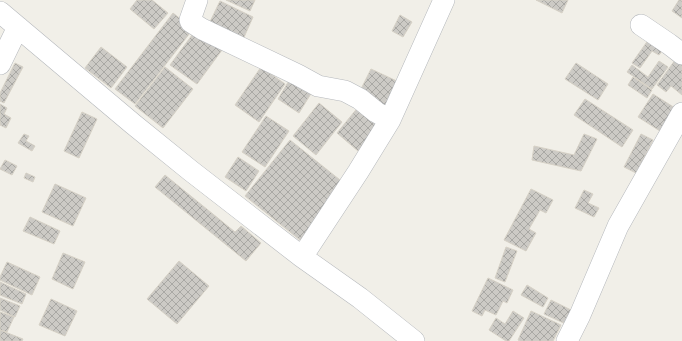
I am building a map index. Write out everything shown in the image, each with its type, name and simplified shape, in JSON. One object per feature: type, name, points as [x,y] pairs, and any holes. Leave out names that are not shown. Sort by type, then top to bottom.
[{"type":"street","points":[[197,0],[190,20],[202,29],[318,86],[345,91],[360,99],[376,112],[390,120]]},
{"type":"street","points":[[302,257],[390,120],[444,0]]},
{"type":"street","points":[[0,12],[191,171],[302,257],[360,298],[414,341]]},
{"type":"street","points":[[641,25],[682,54]]},
{"type":"street","points":[[0,64],[18,27]]},
{"type":"street","points":[[567,341],[580,315],[618,226],[682,113]]},
{"type":"building","points":[[137,0],[152,0],[168,13],[154,29],[130,9]]},
{"type":"building","points":[[226,0],[255,0],[250,11]]},
{"type":"building","points":[[536,0],[568,0],[562,13]]},
{"type":"building","points":[[679,0],[682,0],[682,18],[672,11]]},
{"type":"building","points":[[220,1],[253,17],[241,44],[207,28]]},
{"type":"building","points":[[173,13],[193,29],[135,104],[115,89]]},
{"type":"building","points":[[400,15],[412,22],[403,37],[392,31]]},
{"type":"building","points":[[195,31],[222,50],[197,84],[170,65]]},
{"type":"building","points":[[651,36],[666,46],[659,55],[652,51],[640,68],[632,63]]},
{"type":"building","points":[[101,47],[127,67],[111,88],[85,68]]},
{"type":"building","points":[[678,56],[682,59],[682,95],[671,86],[666,92],[657,85]]},
{"type":"building","points":[[659,61],[668,67],[652,89],[627,72],[632,65],[648,77]]},
{"type":"building","points":[[15,63],[23,67],[4,103],[0,101],[0,93]]},
{"type":"building","points":[[576,63],[608,84],[598,100],[565,79]]},
{"type":"building","points":[[165,67],[193,89],[163,128],[135,106]]},
{"type":"building","points":[[261,67],[285,84],[259,122],[235,105]]},
{"type":"building","points":[[371,69],[401,83],[389,109],[358,95]]},
{"type":"building","points":[[633,77],[652,90],[647,98],[628,85]]},
{"type":"building","points":[[290,79],[312,92],[299,113],[278,99]]},
{"type":"building","points":[[653,94],[675,108],[660,131],[638,117]]},
{"type":"building","points":[[585,99],[633,130],[622,147],[574,115]]},
{"type":"building","points":[[319,103],[342,122],[316,155],[293,136]]},
{"type":"building","points":[[0,104],[7,108],[4,114],[11,118],[6,128],[0,125]]},
{"type":"building","points":[[359,106],[380,123],[358,151],[337,133]]},
{"type":"building","points":[[82,112],[97,119],[79,158],[64,151]]},
{"type":"building","points":[[266,116],[289,131],[265,167],[242,152]]},
{"type":"building","points":[[24,134],[29,136],[26,141],[35,146],[32,151],[18,143]]},
{"type":"building","points":[[584,134],[597,139],[581,171],[532,160],[534,146],[574,155]]},
{"type":"building","points":[[641,134],[653,140],[636,173],[624,167]]},
{"type":"building","points":[[290,140],[345,184],[300,240],[245,196]]},
{"type":"building","points":[[238,157],[259,171],[246,191],[225,177]]},
{"type":"building","points":[[5,160],[17,166],[12,175],[0,169]]},
{"type":"building","points":[[26,173],[35,177],[33,182],[24,178]]},
{"type":"building","points":[[165,175],[235,232],[241,226],[261,243],[246,261],[155,187]]},
{"type":"building","points":[[55,184],[86,198],[73,226],[42,212]]},
{"type":"building","points":[[531,189],[553,200],[546,213],[540,210],[529,229],[536,233],[526,251],[504,240]]},
{"type":"building","points":[[584,190],[593,194],[588,203],[599,208],[594,217],[575,208]]},
{"type":"building","points":[[30,217],[60,231],[54,244],[23,231]]},
{"type":"building","points":[[506,247],[517,251],[505,282],[495,278]]},
{"type":"building","points":[[63,253],[85,262],[73,289],[52,279]]},
{"type":"building","points":[[179,261],[209,286],[177,324],[147,299]]},
{"type":"building","points":[[7,262],[40,277],[32,295],[0,280]]},
{"type":"building","points":[[488,278],[513,290],[507,303],[503,301],[496,315],[485,310],[482,316],[472,311]]},
{"type":"building","points":[[0,282],[26,294],[22,304],[0,295]]},
{"type":"building","points":[[527,285],[548,298],[543,307],[521,295]]},
{"type":"building","points":[[0,298],[20,306],[15,317],[0,310]]},
{"type":"building","points":[[51,299],[77,311],[65,336],[39,325]]},
{"type":"building","points":[[551,300],[575,312],[568,325],[544,314]]},
{"type":"building","points":[[513,311],[524,318],[509,341],[506,341],[489,330],[496,318],[505,324]]},
{"type":"building","points":[[531,311],[561,325],[553,341],[518,340]]},
{"type":"building","points":[[0,312],[14,317],[7,332],[0,330]]},
{"type":"building","points":[[0,330],[23,339],[22,341],[0,341]]}]
